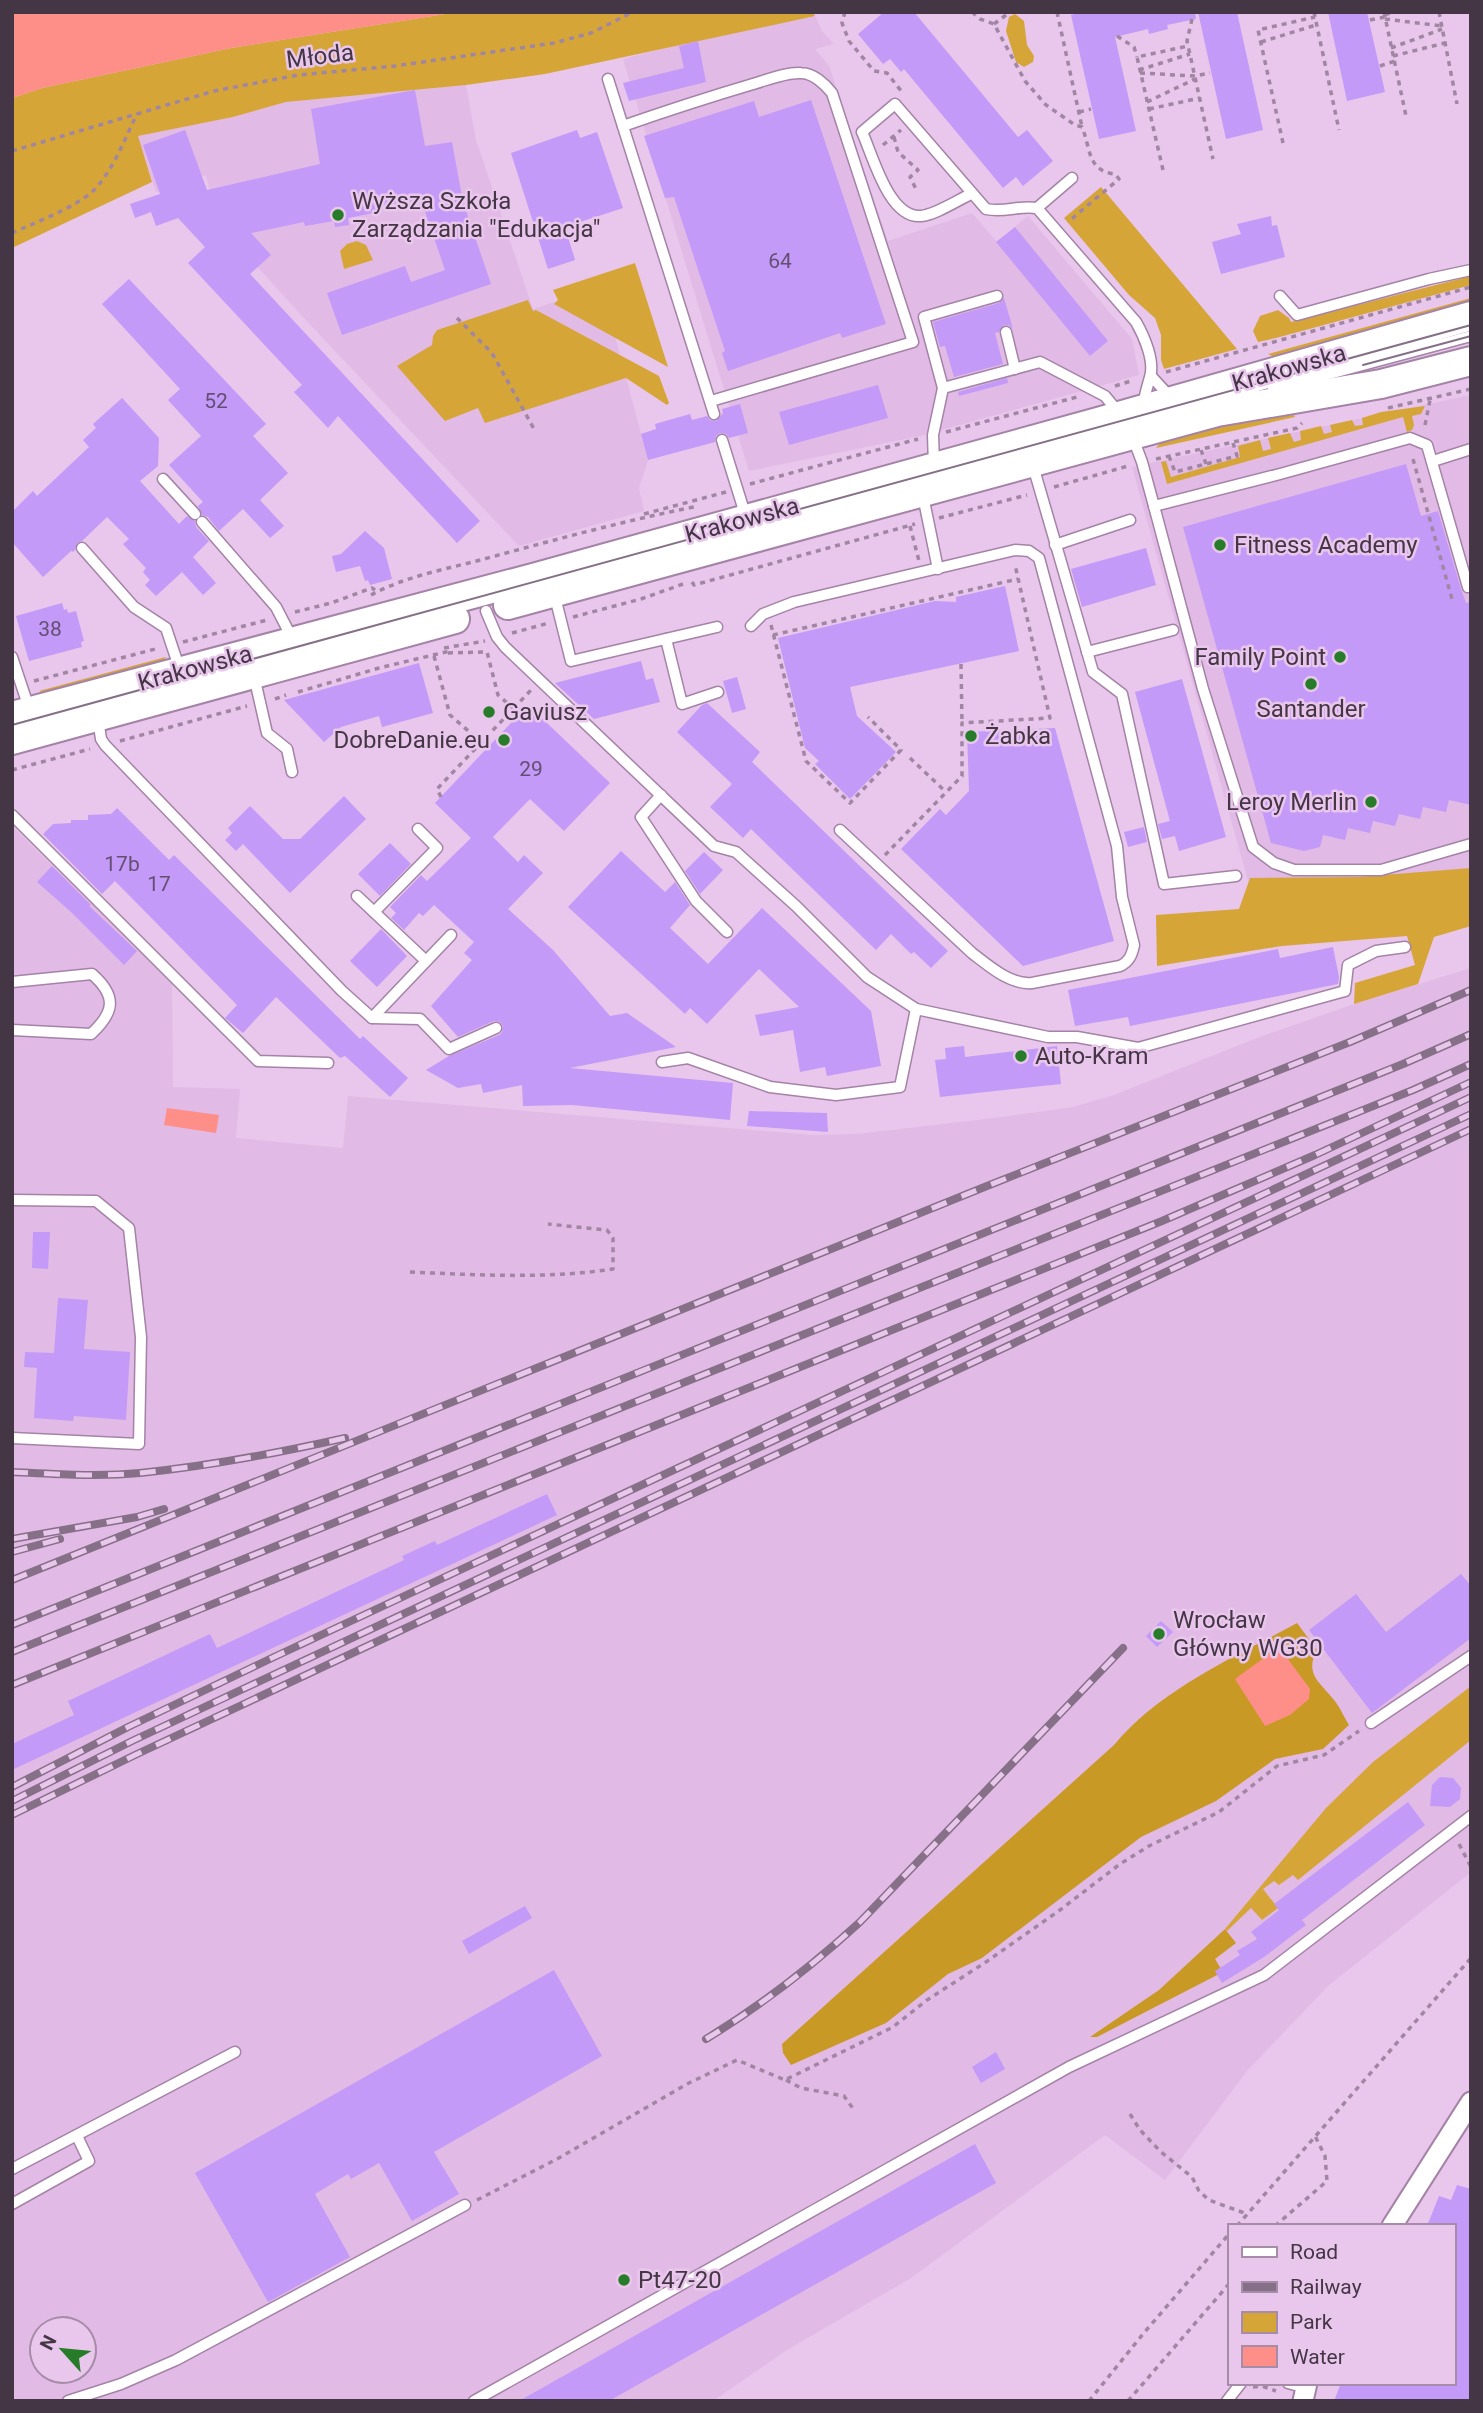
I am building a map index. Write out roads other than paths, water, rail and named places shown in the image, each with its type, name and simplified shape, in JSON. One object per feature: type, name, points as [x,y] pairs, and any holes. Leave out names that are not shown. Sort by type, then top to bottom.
[{"type":"main road","name":"Krakowska","points":[[21,714],[746,519],[928,480],[1031,462],[1174,401],[1471,316]]},
{"type":"main road","name":"Krakowska","points":[[12,740],[554,592],[1132,420],[1217,412],[1381,384],[1471,361]]},
{"type":"street","points":[[1393,2224],[1471,2102]]},
{"type":"lane","points":[[623,126],[702,98],[776,77],[800,72],[810,75],[825,84],[832,93],[891,271],[913,342],[711,401]]},
{"type":"lane","points":[[608,79],[714,414]]},
{"type":"lane","points":[[971,194],[923,216],[909,216],[898,209],[890,197],[862,132],[895,104],[986,209],[999,212],[1027,206],[1037,208],[1136,322],[1147,340],[1151,376],[1132,420]]},
{"type":"lane","points":[[1037,208],[1072,178]]},
{"type":"lane","points":[[1280,296],[1297,315],[1471,270]]},
{"type":"lane","points":[[938,569],[928,480],[933,435],[943,388],[924,317],[997,296]]},
{"type":"lane","points":[[1006,332],[1015,369]]},
{"type":"lane","points":[[1217,412],[1262,392],[1471,336]]},
{"type":"lane","points":[[943,388],[1040,362],[1105,396],[1132,420],[1203,689],[1253,847],[1274,863],[1294,870],[1381,870],[1471,844]]},
{"type":"lane","points":[[1151,376],[1174,401]]},
{"type":"lane","points":[[1154,506],[1410,438],[1427,445],[1455,546],[1470,587]]},
{"type":"lane","points":[[722,440],[746,519]]},
{"type":"lane","points":[[1433,461],[1471,449]]},
{"type":"lane","points":[[1031,462],[1093,672],[1122,694],[1164,884],[1236,876]]},
{"type":"lane","points":[[163,479],[276,607],[293,642]]},
{"type":"lane","points":[[1055,545],[1130,520]]},
{"type":"lane","points":[[82,548],[134,607],[166,628],[176,650],[181,671]]},
{"type":"lane","points":[[751,626],[764,614],[794,602],[1015,550],[1029,551],[1039,558],[1117,846],[1122,897],[1134,945],[1133,953],[1129,960],[1120,966],[1023,984],[995,970],[972,953],[840,831]]},
{"type":"lane","points":[[554,592],[571,661],[717,627]]},
{"type":"lane","points":[[486,611],[497,637],[505,647],[714,846],[736,852],[867,976],[916,1009],[1048,1037],[1077,1037],[1138,1048],[1345,991],[1348,965],[1376,951],[1405,947]]},
{"type":"lane","points":[[1087,652],[1173,630]]},
{"type":"lane","points":[[666,639],[682,704],[718,692]]},
{"type":"lane","points":[[12,657],[21,714]]},
{"type":"lane","points":[[254,675],[267,733],[287,749],[292,772]]},
{"type":"lane","points":[[98,718],[101,739],[105,745],[342,991],[372,1018],[420,1019],[449,1049],[496,1028]]},
{"type":"lane","points":[[661,795],[641,817],[696,901],[727,932]]},
{"type":"lane","points":[[12,815],[258,1060],[328,1063]]},
{"type":"lane","points":[[374,912],[437,848],[418,829]]},
{"type":"lane","points":[[357,896],[426,961]]},
{"type":"lane","points":[[372,1018],[451,935]]},
{"type":"lane","points":[[12,982],[92,974],[103,984],[110,998],[111,1008],[106,1019],[91,1034],[12,1030]]},
{"type":"lane","points":[[662,1062],[688,1058],[771,1087],[836,1095],[900,1087],[916,1009]]},
{"type":"lane","points":[[12,1200],[96,1201],[129,1228],[141,1337],[139,1444],[12,1438]]},
{"type":"lane","points":[[1371,1723],[1471,1656]]},
{"type":"lane","points":[[474,2401],[1069,2067],[1264,1975],[1471,1816]]},
{"type":"lane","points":[[12,2169],[235,2052]]},
{"type":"lane","points":[[12,2204],[89,2161],[77,2136]]},
{"type":"lane","points":[[68,2401],[121,2384],[176,2360],[465,2205]]},
{"type":"lane","points":[[1227,2401],[1243,2388]]},
{"type":"water","points":[[12,12],[458,12],[231,48],[42,88],[12,98]]},
{"type":"water","points":[[167,1108],[219,1115],[216,1133],[164,1125]]},
{"type":"water","points":[[1279,1647],[1310,1689],[1309,1699],[1290,1715],[1265,1726],[1235,1679]]},
{"type":"tram line","points":[[12,725],[1471,325]]},
{"type":"tram line","points":[[1363,365],[1471,336]]},
{"type":"railway","points":[[12,1580],[1350,1042],[1471,990]]},
{"type":"railway","points":[[12,1625],[1403,1064],[1471,1034]]},
{"type":"railway","points":[[12,1652],[1413,1090],[1471,1064]]},
{"type":"railway","points":[[12,1685],[1162,1221],[1315,1155],[1471,1082]]},
{"type":"railway","points":[[12,1787],[128,1727],[274,1657],[1471,1097]]},
{"type":"railway","points":[[12,1801],[132,1741],[1471,1114]]},
{"type":"railway","points":[[12,1815],[1471,1129]]},
{"type":"railway","points":[[12,1472],[92,1475],[140,1473],[191,1467],[345,1438]]},
{"type":"railway","points":[[12,1539],[137,1517],[164,1509]]},
{"type":"railway","points":[[12,1552],[60,1539]]},
{"type":"railway","points":[[706,2039],[786,1984],[860,1922],[1123,1648]]},
{"type":"place","name":"Wyższa Szkoła Zarządzania \"Edukacja\"","points":[[338,215]]},
{"type":"place","name":"Fitness Academy","points":[[1220,545]]},
{"type":"place","name":"Family Point","points":[[1340,657]]},
{"type":"place","name":"Santander","points":[[1311,684]]},
{"type":"place","name":"Gaviusz","points":[[489,712]]},
{"type":"place","name":"Żabka","points":[[971,736]]},
{"type":"place","name":"DobreDanie.eu","points":[[504,740]]},
{"type":"place","name":"Leroy Merlin","points":[[1371,802]]},
{"type":"place","name":"Auto-Kram","points":[[1021,1056]]},
{"type":"place","name":"Wrocław Główny WG30","points":[[1159,1634]]},
{"type":"place","name":"Pt47-20","points":[[624,2280]]}]
